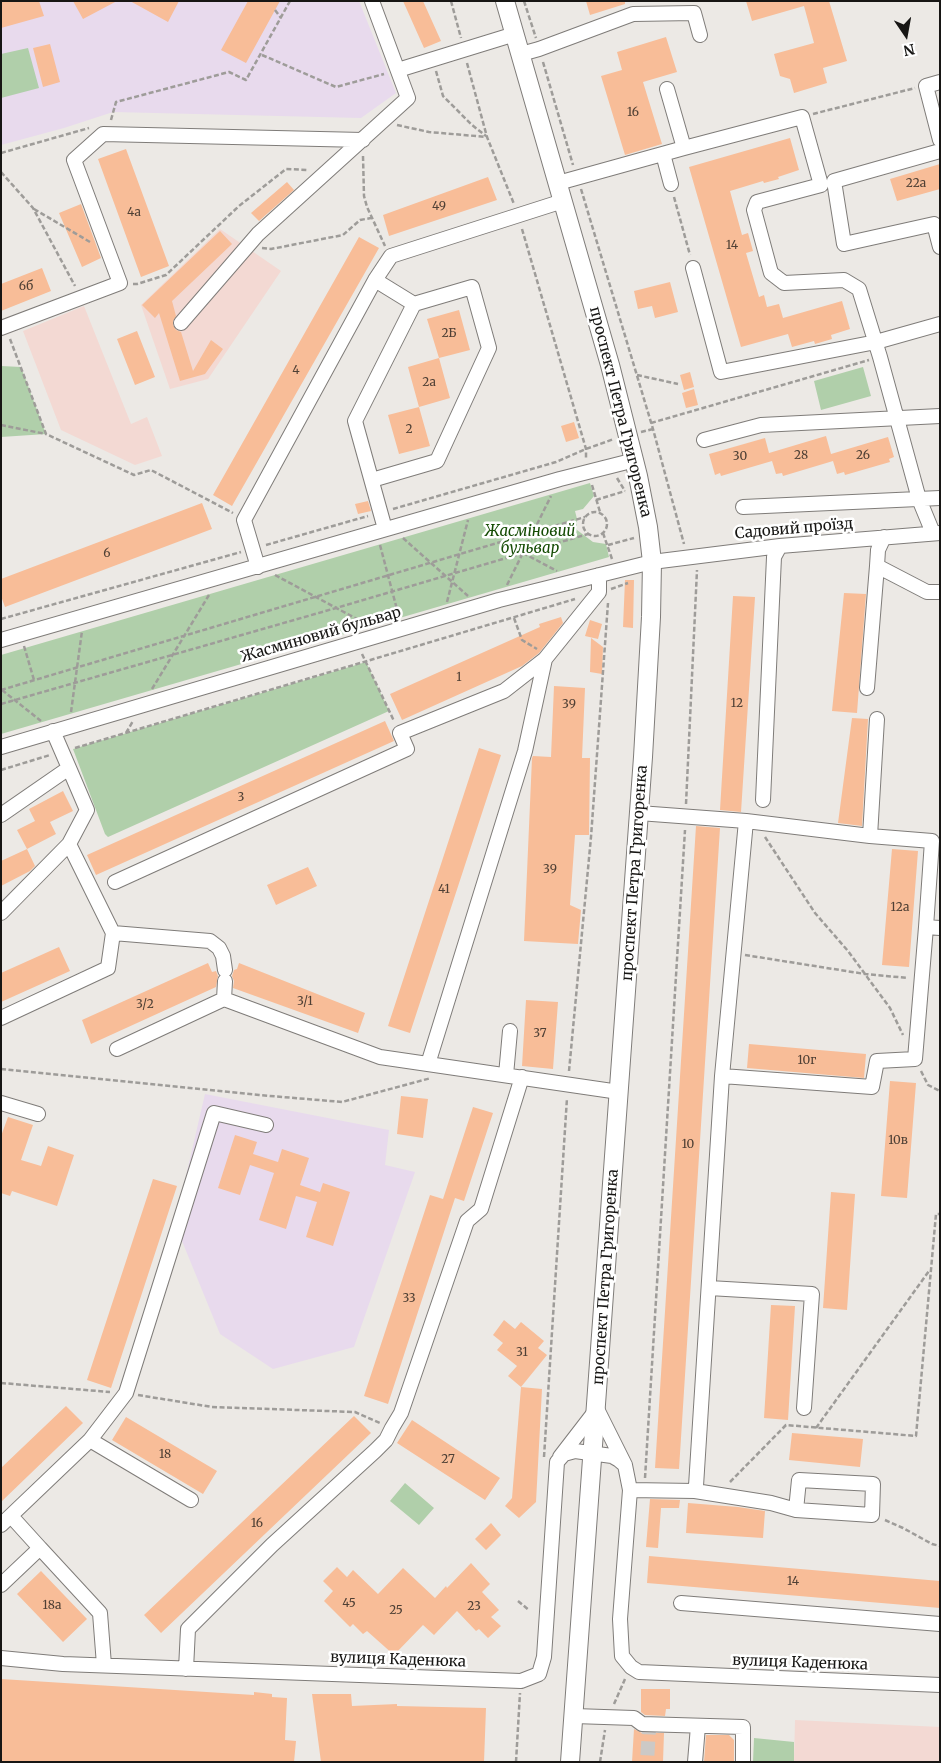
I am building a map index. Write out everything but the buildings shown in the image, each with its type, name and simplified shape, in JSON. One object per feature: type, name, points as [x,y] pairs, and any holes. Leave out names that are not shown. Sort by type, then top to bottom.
[{"type":"main road","name":"проспект Петра Григоренка","points":[[505,1],[610,365],[635,460],[648,527],[652,562],[651,626],[636,759],[639,813],[594,1454],[570,1762]]},
{"type":"street","points":[[181,323],[258,234],[408,98],[372,1]]},
{"type":"street","points":[[633,14],[648,1]]},
{"type":"street","points":[[521,54],[633,14],[694,12],[700,35]]},
{"type":"street","points":[[398,70],[515,34]]},
{"type":"street","points":[[940,82],[926,86],[940,140]]},
{"type":"street","points":[[667,89],[684,148]]},
{"type":"street","points":[[558,183],[802,117],[821,185],[757,202],[754,210],[772,273],[784,283],[844,280],[859,289],[876,342],[919,499],[936,533]]},
{"type":"street","points":[[3,328],[120,283],[74,160],[103,134],[363,140]]},
{"type":"street","points":[[940,151],[834,181],[844,244],[934,224],[940,247]]},
{"type":"street","points":[[663,154],[671,184]]},
{"type":"street","points":[[258,567],[244,520],[391,256],[563,201]]},
{"type":"street","points":[[693,268],[721,372],[876,342],[940,324]]},
{"type":"street","points":[[372,480],[437,461],[489,348],[472,288],[414,304],[376,280]]},
{"type":"street","points":[[384,530],[381,512],[355,421],[414,304]]},
{"type":"street","points":[[704,440],[761,425],[940,416]]},
{"type":"street","points":[[1,640],[560,479],[635,460]]},
{"type":"street","points":[[743,507],[940,498]]},
{"type":"street","name":"Садовий проїзд","points":[[652,562],[780,546],[936,533]]},
{"type":"street","points":[[867,688],[878,550],[884,537]]},
{"type":"street","points":[[763,800],[774,558],[780,546]]},
{"type":"street","name":"Жасминовий бульвар","points":[[1,747],[499,600],[652,562]]},
{"type":"street","points":[[877,566],[927,592],[940,592]]},
{"type":"street","points":[[115,882],[407,749],[400,734],[504,691],[546,658],[604,591],[599,575]]},
{"type":"street","points":[[428,1064],[525,750],[546,658]]},
{"type":"street","points":[[870,836],[877,720]]},
{"type":"street","points":[[1,913],[69,844],[87,810],[54,731]]},
{"type":"street","points":[[1,815],[69,768]]},
{"type":"street","points":[[639,813],[751,821],[870,836],[936,841],[933,927],[922,980],[915,1059],[878,1060],[872,1087],[722,1076]]},
{"type":"street","points":[[695,1491],[722,1076],[734,954],[751,821]]},
{"type":"street","points":[[1,1018],[108,968],[113,932],[69,844]]},
{"type":"street","points":[[113,932],[210,941],[220,948],[223,956],[225,976],[224,1000]]},
{"type":"street","points":[[116,1049],[224,1000],[380,1057],[522,1076],[619,1092]]},
{"type":"street","points":[[506,1075],[510,1031]]},
{"type":"street","points":[[186,1668],[188,1629],[272,1545],[386,1440],[401,1414],[467,1221],[481,1209],[522,1076]]},
{"type":"street","points":[[1,1103],[38,1114]]},
{"type":"street","points":[[104,1665],[100,1613],[40,1548],[6,1520],[90,1440],[126,1393],[214,1113],[266,1125]]},
{"type":"street","points":[[709,1288],[812,1294],[804,1408]]},
{"type":"street","points":[[521,1681],[539,1674],[544,1657],[550,1462],[597,1409]]},
{"type":"street","name":"вулиця Каденюка","points":[[597,1409],[625,1465],[630,1490],[620,1619],[622,1656],[631,1667],[639,1672],[940,1685]]},
{"type":"street","points":[[90,1440],[191,1500]]},
{"type":"street","points":[[550,1462],[564,1454],[575,1451],[612,1456],[625,1465]]},
{"type":"street","points":[[630,1490],[695,1491],[771,1503],[796,1510],[872,1515],[873,1484],[800,1480],[796,1510]]},
{"type":"street","points":[[1,1585],[40,1548]]},
{"type":"street","points":[[682,1603],[940,1624]]},
{"type":"street","name":"вулиця Каденюка","points":[[1,1658],[104,1665],[521,1681]]},
{"type":"street","points":[[574,1716],[634,1718],[642,1724],[743,1727],[743,1762]]},
{"type":"street","points":[[695,1762],[698,1726]]},
{"type":"path","points":[[111,120],[116,102],[229,72],[246,80],[262,55],[290,1]]},
{"type":"path","points":[[451,1],[487,137],[519,216],[586,449],[586,468]]},
{"type":"path","points":[[524,1],[653,429],[686,551]]},
{"type":"path","points":[[275,10],[281,18]]},
{"type":"path","points":[[262,55],[336,87],[398,70]]},
{"type":"path","points":[[432,59],[443,96],[472,126],[487,137]]},
{"type":"path","points":[[802,117],[926,86]]},
{"type":"path","points":[[381,122],[428,132],[487,137]]},
{"type":"path","points":[[1,153],[92,127]]},
{"type":"path","points":[[363,140],[364,196],[371,218],[391,256]]},
{"type":"path","points":[[120,283],[137,284],[166,275],[239,206],[286,169],[327,172]]},
{"type":"path","points":[[1,172],[33,208],[81,298]]},
{"type":"path","points":[[671,184],[693,268]]},
{"type":"path","points":[[33,208],[108,253]]},
{"type":"path","points":[[248,245],[271,249],[343,235],[360,220],[371,218]]},
{"type":"path","points":[[3,328],[46,434]]},
{"type":"path","points":[[651,424],[880,357]]},
{"type":"path","points":[[637,375],[678,384]]},
{"type":"path","points":[[1,425],[46,434],[134,474],[151,470],[238,516]]},
{"type":"path","points":[[637,433],[653,429]]},
{"type":"path","points":[[1,619],[556,462],[616,439]]},
{"type":"path","points":[[499,600],[560,479],[556,462]]},
{"type":"path","points":[[1,704],[588,534],[596,536],[603,533],[607,522],[600,512],[590,478]]},
{"type":"path","points":[[596,500],[625,491],[617,478],[609,480]]},
{"type":"path","points":[[444,616],[477,484]]},
{"type":"path","points":[[1,690],[459,555],[585,517],[592,512],[600,512]]},
{"type":"path","points":[[585,517],[583,528],[588,534]]},
{"type":"path","points":[[384,530],[432,563],[478,606]]},
{"type":"path","points":[[384,530],[388,576],[408,650]]},
{"type":"path","points":[[603,533],[613,562]]},
{"type":"path","points":[[608,545],[636,538],[637,546]]},
{"type":"path","points":[[126,733],[232,554]]},
{"type":"path","points":[[645,1490],[686,816],[697,564]]},
{"type":"path","points":[[258,567],[385,634]]},
{"type":"path","points":[[1,770],[632,582]]},
{"type":"path","points":[[550,1462],[568,1085],[591,837],[604,591]]},
{"type":"path","points":[[69,727],[87,595]]},
{"type":"path","points":[[514,618],[522,640],[546,658]]},
{"type":"path","points":[[356,642],[400,734]]},
{"type":"path","points":[[1,690],[54,731]]},
{"type":"path","points":[[751,821],[814,914],[848,951],[890,1008],[928,1085],[940,1091]]},
{"type":"path","points":[[734,954],[865,974],[922,980]]},
{"type":"path","points":[[1,1068],[342,1102],[438,1077]]},
{"type":"path","points":[[718,1495],[786,1425],[916,1436],[936,1214],[940,1214]]},
{"type":"path","points":[[816,1428],[930,1271]]},
{"type":"path","points":[[1,1383],[81,1391],[126,1393],[212,1407],[355,1412],[392,1428]]},
{"type":"path","points":[[872,1515],[940,1546]]},
{"type":"path","points":[[518,1601],[529,1610]]},
{"type":"path","points":[[516,1762],[521,1681]]},
{"type":"shaded area","points":[[1,1],[359,1],[396,93],[361,118],[113,112],[1,145]]},
{"type":"shaded area","points":[[220,229],[281,271],[208,379],[170,389],[141,305]]},
{"type":"shaded area","points":[[84,306],[131,424],[147,417],[162,456],[135,465],[61,430],[23,331]]},
{"type":"shaded area","points":[[205,1094],[389,1130],[385,1165],[415,1172],[354,1347],[273,1369],[220,1334],[182,1241],[173,1232]]},
{"type":"shaded area","points":[[795,1720],[940,1727],[940,1762],[794,1762]]},
{"type":"green space","points":[[28,48],[39,88],[1,98],[1,54]]},
{"type":"green space","points":[[1,366],[21,367],[46,434],[1,437]]},
{"type":"green space","points":[[863,367],[871,396],[821,410],[814,381]]},
{"type":"green space","name":"Жасміновий бульвар","points":[[590,483],[594,496],[583,509],[575,511],[577,530],[593,542],[606,544],[609,557],[1,734],[1,655]]},
{"type":"green space","points":[[366,662],[389,711],[108,837],[105,834],[73,749]]},
{"type":"green space","points":[[405,1483],[434,1508],[419,1525],[390,1501]]},
{"type":"green space","points":[[754,1738],[794,1742],[794,1762],[753,1762]]},
{"type":"tunnel","points":[[642,1724],[649,1729],[647,1762]]}]
